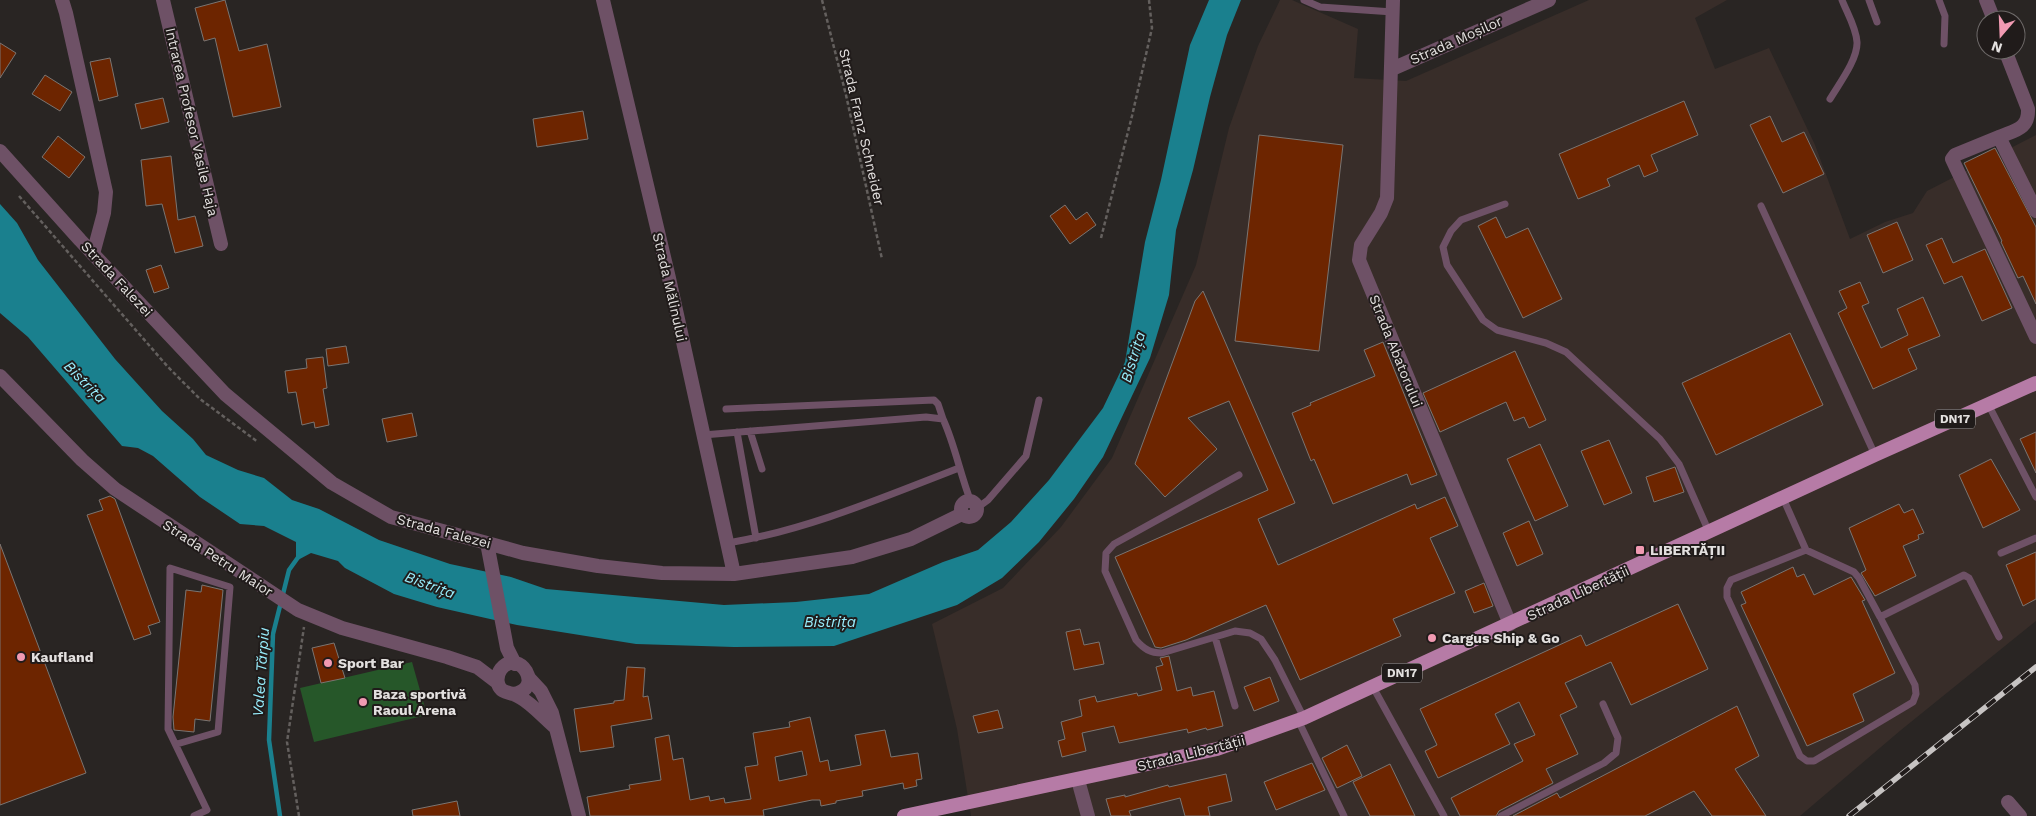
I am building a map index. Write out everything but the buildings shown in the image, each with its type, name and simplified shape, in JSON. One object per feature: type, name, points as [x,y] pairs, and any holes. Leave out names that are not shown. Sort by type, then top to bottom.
[{"type":"main road","name":"Strada Libertății","points":[[904,816],[1217,749],[1301,719],[2036,383]]},
{"type":"street","points":[[62,0],[69,22],[106,192],[104,212],[93,254]]},
{"type":"street","name":"Intrarea Profesor Vasile Haja","points":[[163,0],[222,244]]},
{"type":"street","name":"Strada Mălinului","points":[[603,0],[649,191],[734,574]]},
{"type":"street","name":"Strada Moșilor","points":[[1392,69],[1549,0]]},
{"type":"street","name":"Strada Abatorului","points":[[1393,6],[1387,198],[1381,212],[1361,245],[1359,260],[1510,624]]},
{"type":"street","points":[[2009,60],[2028,109],[2026,122],[2022,127],[1955,155],[1952,159],[2036,337]]},
{"type":"street","points":[[1999,137],[2036,211]]},
{"type":"street","name":"Strada Falezei","points":[[0,151],[93,254],[225,394],[332,483],[390,517],[523,553],[598,566],[662,573],[734,574],[852,558],[911,539],[969,506]]},
{"type":"street","name":"Strada Petru Maior","points":[[0,376],[82,460],[115,490],[298,610],[342,628],[448,656],[477,667],[498,683]]},
{"type":"street","points":[[487,543],[506,645],[507,666],[497,678],[498,683],[503,691],[513,694],[527,703],[556,728]]},
{"type":"street","points":[[507,666],[524,668],[528,677],[541,691],[552,713],[579,816]]},
{"type":"street","name":"Strada Petru Maior","points":[[477,667],[507,666]]},
{"type":"street","points":[[513,694],[523,691],[528,682],[528,677]]},
{"type":"street","points":[[1078,780],[1088,816]]},
{"type":"street","points":[[2008,802],[2020,816]]},
{"type":"lane","points":[[1304,0],[1320,7],[1393,6]]},
{"type":"lane","points":[[1830,99],[1854,56],[1857,43],[1842,0]]},
{"type":"lane","points":[[1869,0],[1877,22]]},
{"type":"lane","points":[[1939,0],[1945,16],[1944,44]]},
{"type":"lane","points":[[1505,204],[1461,220],[1451,231],[1443,247],[1448,265],[1483,320],[1497,330],[1546,343],[1566,352],[1660,439],[1679,464],[1709,532]]},
{"type":"lane","points":[[1761,206],[1875,455]]},
{"type":"lane","points":[[726,409],[934,400],[938,404],[949,433],[969,506],[988,500],[1026,456],[1039,400]]},
{"type":"lane","points":[[1988,404],[2036,497]]},
{"type":"lane","points":[[703,435],[926,417],[943,419]]},
{"type":"lane","points":[[750,431],[762,469]]},
{"type":"lane","points":[[737,432],[756,538]]},
{"type":"lane","points":[[728,543],[756,538],[861,506],[959,468]]},
{"type":"lane","points":[[1240,475],[1114,544],[1106,553],[1105,572],[1136,640],[1144,648],[1152,652],[1162,653],[1235,631],[1250,633],[1261,639],[1275,660],[1344,816]]},
{"type":"lane","points":[[1783,498],[1806,550],[1854,572],[1859,578],[1915,685],[1916,694],[1913,702],[1814,761],[1807,762],[1800,756],[1727,597],[1727,588],[1731,580],[1806,550]]},
{"type":"lane","points":[[2001,553],[2036,538]]},
{"type":"lane","points":[[177,744],[218,732],[230,587],[170,568],[168,728],[207,810],[194,816]]},
{"type":"lane","points":[[1880,617],[1964,575],[1969,578],[1999,637]]},
{"type":"lane","points":[[1215,637],[1235,706]]},
{"type":"lane","points":[[1373,687],[1444,816]]},
{"type":"lane","points":[[1501,816],[1604,763],[1616,753],[1618,738],[1603,704]]},
{"type":"path","name":"Strada Franz Schneider","points":[[822,0],[846,95],[882,259]]},
{"type":"path","points":[[1101,238],[1152,28],[1150,0]]},
{"type":"path","points":[[298,816],[287,742],[304,625]]},
{"type":"shaded area","points":[[1280,0],[1292,0],[1358,29],[1354,78],[1406,81],[1589,0],[1727,0],[1695,18],[1715,69],[1769,48],[1815,145],[1850,239],[1885,222],[1913,213],[1927,191],[2036,135],[2036,621],[1901,730],[1800,816],[971,816],[957,729],[932,624],[1003,588],[1061,527],[1112,458],[1196,265],[1229,128],[1258,46]]},
{"type":"green space","name":"Baza sportivă Raoul Arena","points":[[412,662],[427,715],[314,742],[300,688]]},
{"type":"water","name":"Bistrița","points":[[1209,0],[1241,0],[1227,35],[1176,230],[1169,295],[1150,358],[1103,457],[1074,499],[1039,542],[1002,578],[957,605],[834,646],[734,647],[636,644],[517,625],[437,607],[394,594],[345,568],[338,561],[311,553],[296,561],[296,542],[264,526],[240,524],[200,497],[153,456],[138,448],[122,446],[28,337],[0,313],[0,204],[17,223],[38,260],[115,359],[162,411],[193,439],[206,455],[238,470],[264,478],[292,500],[319,509],[379,540],[450,564],[511,577],[546,589],[724,605],[796,602],[869,594],[943,562],[978,550],[1011,522],[1049,480],[1103,408],[1125,362],[1145,242],[1161,180],[1190,45]]},
{"type":"waterway","name":"Valea Tărpiu","points":[[280,816],[269,740],[273,634],[289,570],[299,556]]},
{"type":"railway","points":[[1849,816],[2036,667]]},
{"type":"place","name":"LIBERTĂȚII","points":[[1640,550]]},
{"type":"place","name":"Cargus Ship & Go","points":[[1432,638]]},
{"type":"place","name":"Kaufland","points":[[21,657]]},
{"type":"place","name":"Sport Bar","points":[[328,663]]},
{"type":"place","name":"Baza sportivă Raoul Arena","points":[[363,702]]}]
